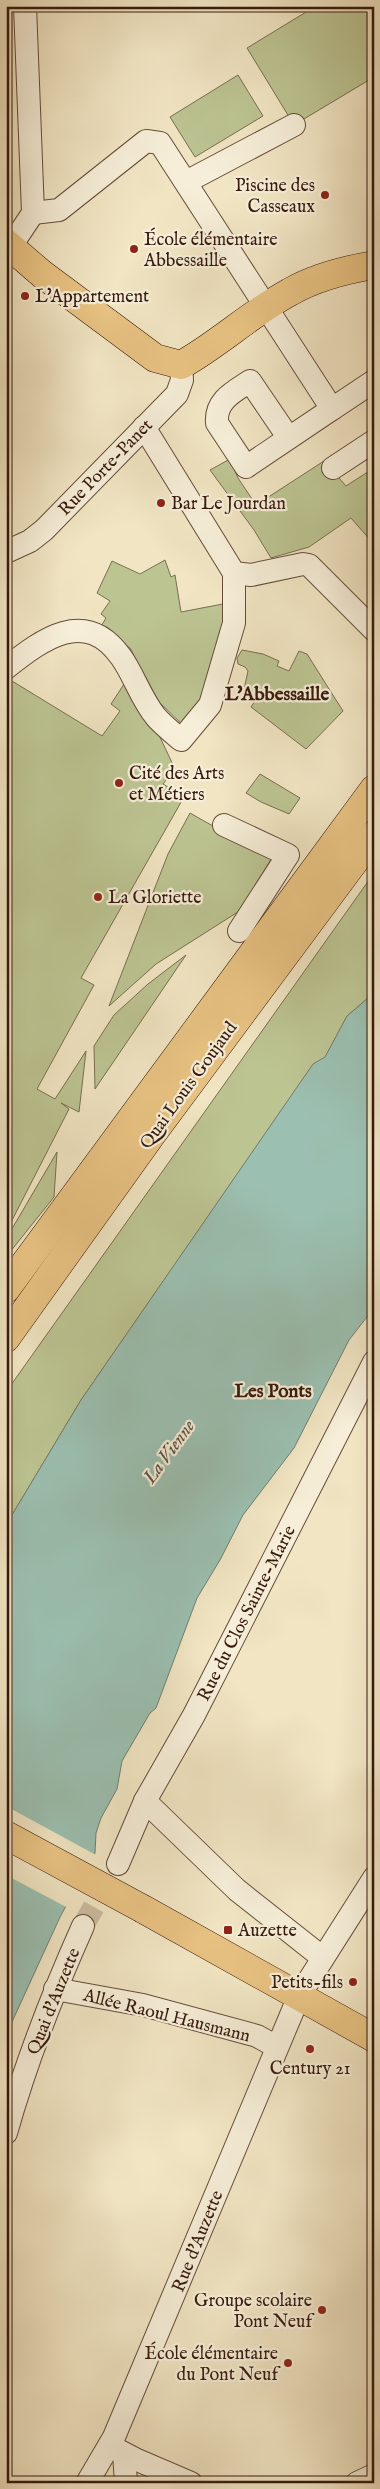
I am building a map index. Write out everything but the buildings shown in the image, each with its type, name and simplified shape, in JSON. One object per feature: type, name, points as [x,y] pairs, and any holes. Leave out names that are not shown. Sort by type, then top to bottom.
[{"type":"main road","points":[[9,244],[42,274],[155,358],[181,365],[289,292],[318,278],[347,269],[374,265]]},
{"type":"main road","name":"Quai Louis Goujaud","points":[[6,1289],[374,788]]},
{"type":"main road","name":"Quai Louis Goujaud","points":[[6,1338],[157,1126],[374,835]]},
{"type":"main road","points":[[6,1835],[374,2038]]},
{"type":"street","points":[[9,244],[33,213],[25,6]]},
{"type":"street","points":[[186,182],[294,125]]},
{"type":"street","points":[[33,213],[59,210],[146,141],[160,143],[332,409]]},
{"type":"street","name":"Rue Porte-Panet","points":[[6,552],[30,541],[44,530],[177,394],[182,380],[181,365]]},
{"type":"street","points":[[288,437],[374,381]]},
{"type":"street","points":[[6,668],[61,633],[76,630],[93,633],[109,644],[121,657],[155,716],[181,740],[210,705],[234,623],[234,573],[144,427]]},
{"type":"street","points":[[333,468],[374,442]]},
{"type":"street","points":[[234,573],[251,575],[303,564],[309,565],[374,630]]},
{"type":"street","points":[[224,825],[288,855],[239,931]]},
{"type":"street","name":"Rue du Clos Sainte-Marie","points":[[118,1864],[145,1801],[194,1715],[374,1362]]},
{"type":"street","points":[[145,1801],[237,1890],[323,1958]]},
{"type":"street","name":"Rue d'Auzette","points":[[87,2483],[117,2450],[299,1996],[374,1878]]},
{"type":"street","name":"Quai d'Auzette","points":[[6,2133],[18,2091],[55,1989],[83,1926]]},
{"type":"street","name":"Allée Raoul Hausmann","points":[[55,1989],[143,2005],[257,2036],[277,2047]]},
{"type":"street","points":[[117,2450],[126,2483]]},
{"type":"street","points":[[117,2450],[191,2483]]},
{"type":"street","points":[[356,2483],[374,2475]]},
{"type":"green space","points":[[316,6],[374,6],[374,77],[294,125],[247,48]]},
{"type":"green space","points":[[238,75],[263,116],[195,157],[170,117]]},
{"type":"green space","points":[[230,459],[238,478],[256,505],[324,461],[346,486],[374,468],[374,541],[372,542],[351,518],[309,547],[271,558],[254,530],[210,470]]},
{"type":"green space","points":[[165,560],[171,577],[175,575],[181,612],[228,603],[209,693],[183,725],[159,702],[130,648],[100,628],[106,618],[101,614],[110,601],[97,593],[112,561],[140,574]]},
{"type":"green space","points":[[242,650],[263,654],[279,661],[277,666],[289,671],[299,651],[307,654],[343,711],[306,749],[251,707],[257,698],[243,694],[248,671],[245,667],[238,664],[237,658]]},
{"type":"green space","points":[[12,681],[102,736],[120,711],[111,704],[126,681],[158,733],[175,769],[163,784],[184,797],[81,978],[94,985],[37,1089],[55,1099],[86,1051],[79,1112],[61,1103],[69,1109],[6,1232],[6,687]]},
{"type":"green space","points":[[260,774],[300,798],[289,814],[261,802],[246,793]]},
{"type":"green space","points":[[190,813],[220,830],[274,854],[241,910],[156,964],[109,1006],[168,854]]},
{"type":"green space","points":[[374,873],[374,993],[347,1016],[325,1058],[313,1065],[81,1400],[6,1525],[6,1392]]},
{"type":"green space","points":[[186,955],[95,1089],[94,1046],[114,1015],[148,984]]},
{"type":"green space","points":[[57,1152],[54,1197],[6,1257],[6,1239]]},
{"type":"water","name":"La Vienne","points":[[374,993],[374,1308],[349,1340],[294,1448],[243,1515],[220,1560],[197,1598],[156,1708],[150,1713],[122,1761],[117,1789],[101,1818],[96,1833],[95,1853],[60,1917],[6,2035],[6,1525],[81,1400],[313,1064],[325,1057],[347,1016]]},
{"type":"pier","points":[[6,1806],[96,1855],[68,1908],[6,1875]]},
{"type":"tunnel","points":[[83,1926],[118,1864]]},
{"type":"place","name":"Piscine des Casseaux","points":[[325,195]]},
{"type":"place","name":"École élémentaire Abbessaille","points":[[134,249]]},
{"type":"place","name":"L'Appartement","points":[[25,296]]},
{"type":"place","name":"Bar Le Jourdan","points":[[161,503]]},
{"type":"place","name":"Cité des Arts et Métiers","points":[[119,783]]},
{"type":"place","name":"La Gloriette","points":[[98,897]]},
{"type":"place","name":"Auzette","points":[[228,1930]]},
{"type":"place","name":"Petits-fils","points":[[353,1982]]},
{"type":"place","name":"Century 21","points":[[310,2049]]},
{"type":"place","name":"Groupe scolaire Pont Neuf","points":[[322,2310]]},
{"type":"place","name":"École élémentaire du Pont Neuf","points":[[288,2363]]},
{"type":"district","name":"L'Abbessaille","points":[[277,693]]},
{"type":"district","name":"Les Ponts","points":[[273,1390]]}]
